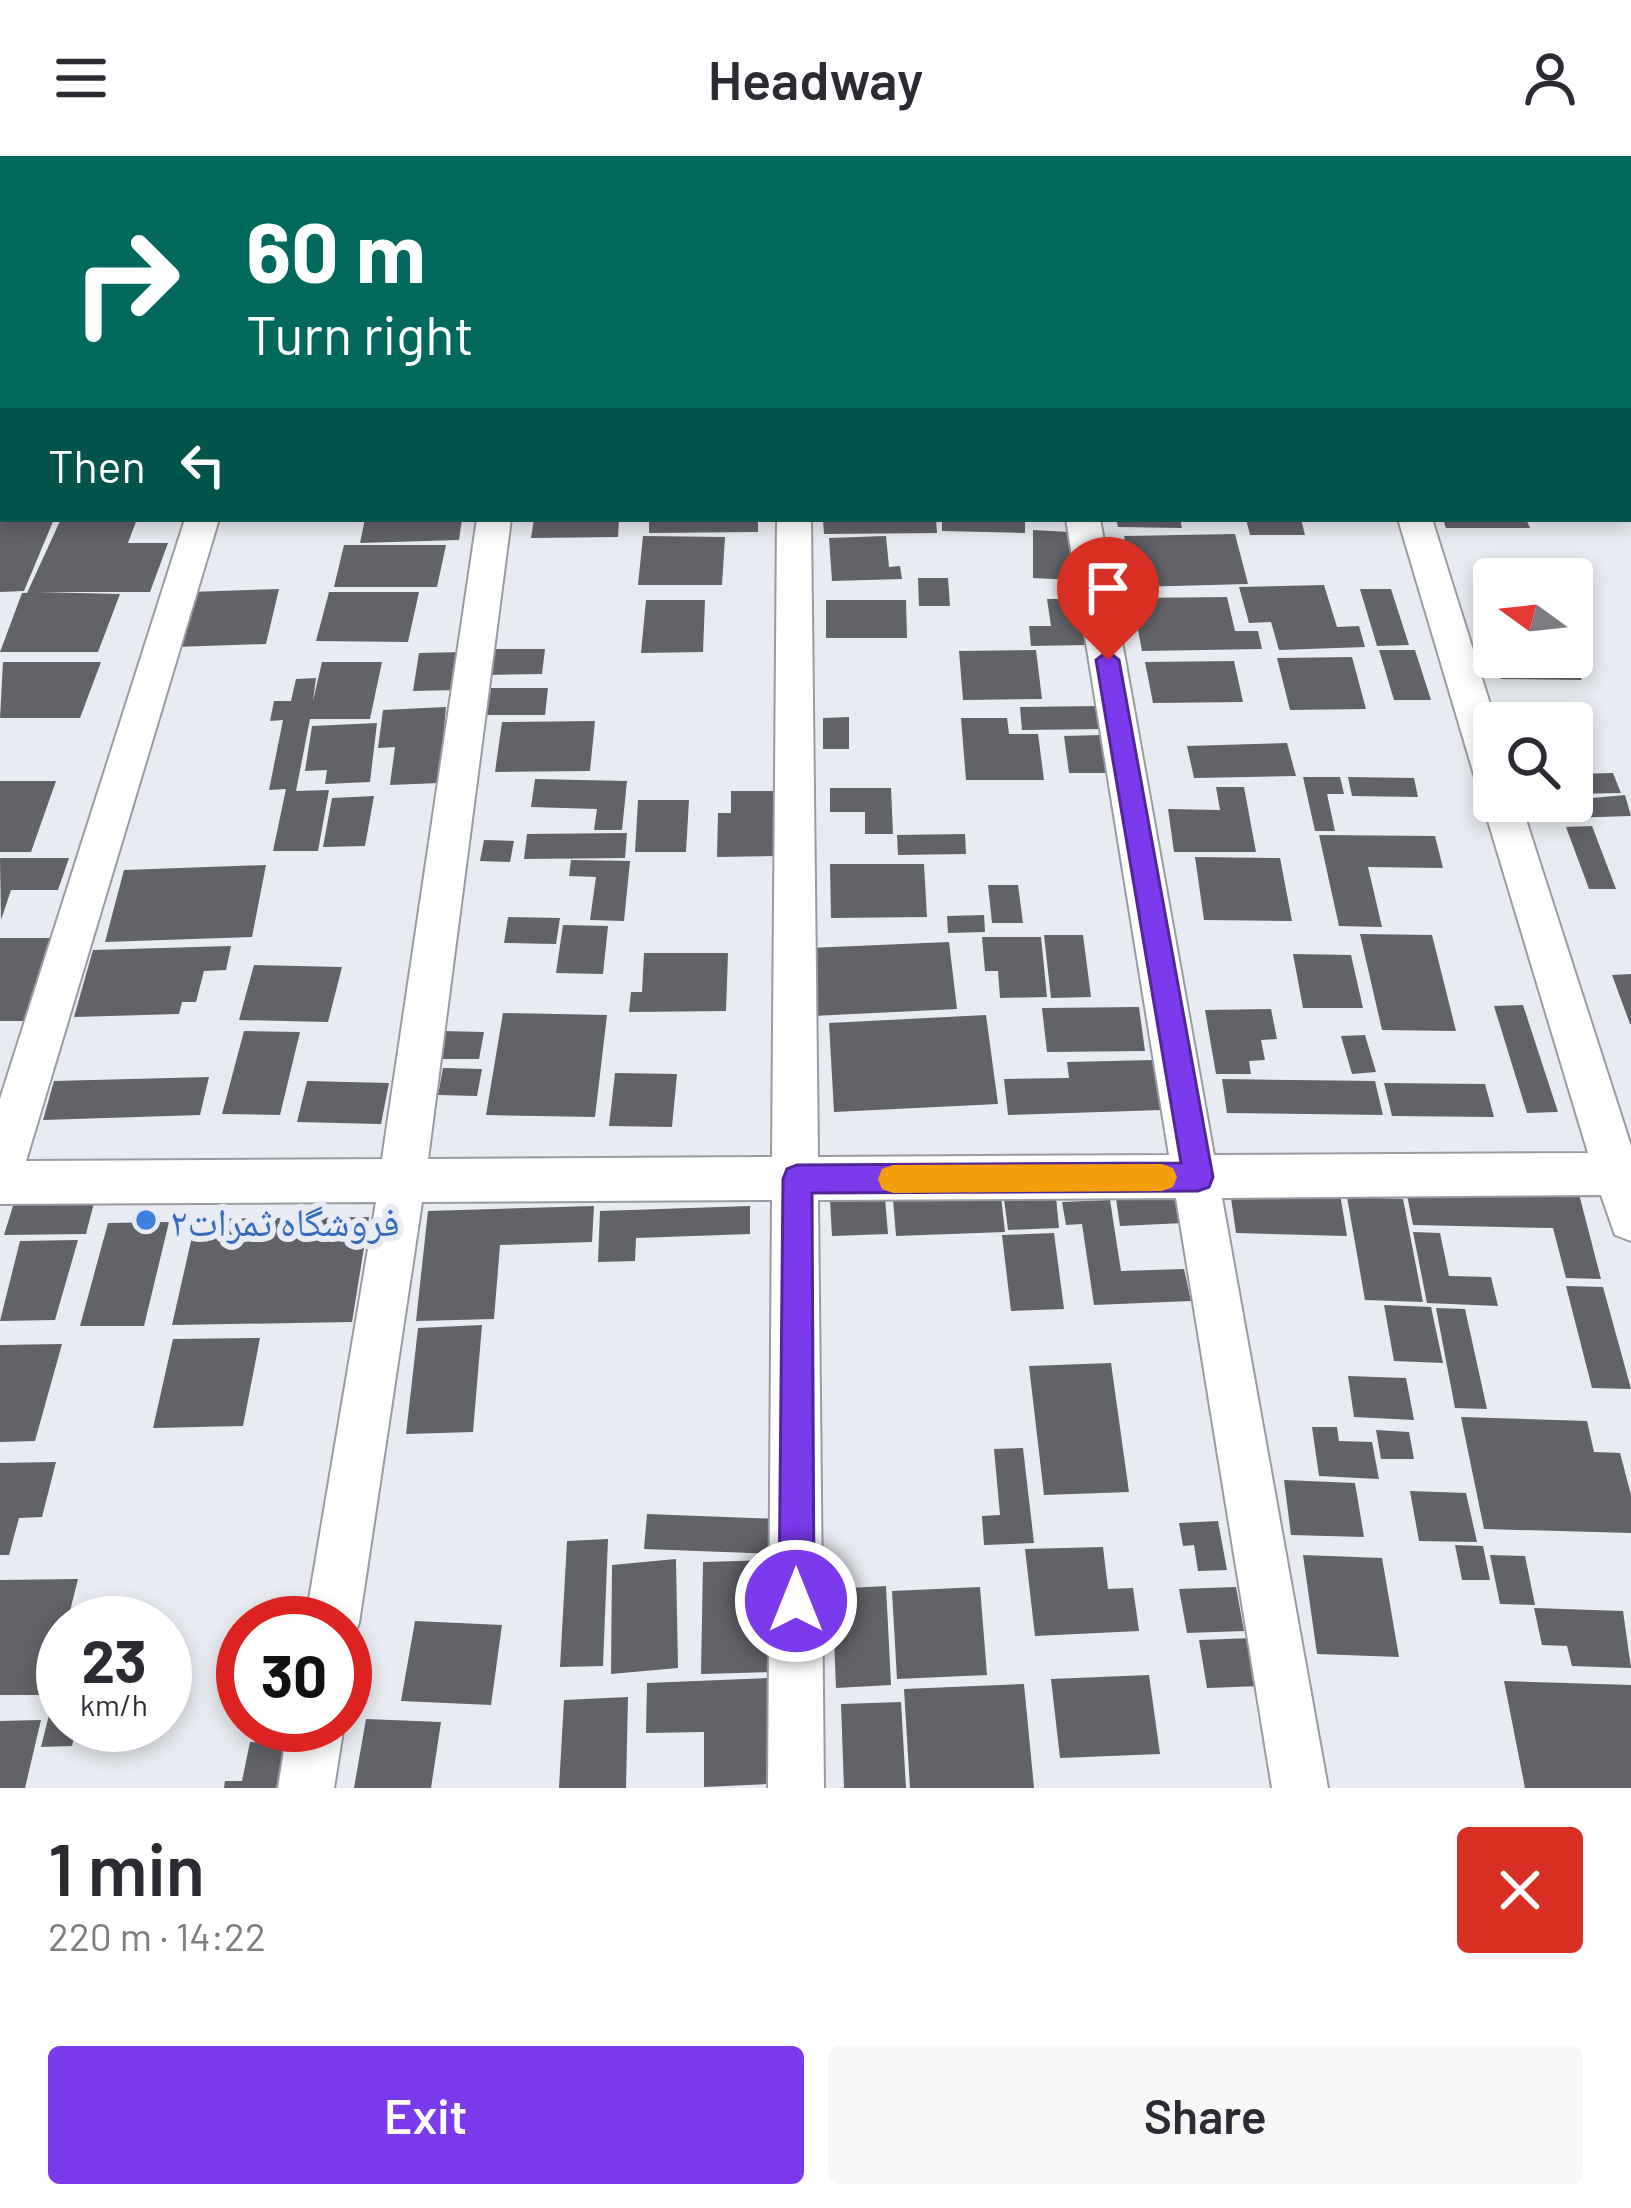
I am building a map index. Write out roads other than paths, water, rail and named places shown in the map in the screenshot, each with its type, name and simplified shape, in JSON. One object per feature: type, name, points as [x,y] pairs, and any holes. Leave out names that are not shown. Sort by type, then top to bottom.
[{"type":"street","points":[[344,156],[518,156]]},
{"type":"street","points":[[0,1172],[201,522]]},
{"type":"street","points":[[336,1596],[402,1181],[494,522]]},
{"type":"street","points":[[794,522],[796,1788]]},
{"type":"street","points":[[1084,522],[1300,1788]]},
{"type":"street","points":[[1416,522],[1473,709]]},
{"type":"street","points":[[1508,822],[1623,1175],[1631,1219]]},
{"type":"street","points":[[0,1183],[1623,1175]]},
{"type":"street","points":[[306,1788],[312,1752]]},
{"type":"place","name":"فروشگاه ثمرات٢","points":[[146,1220]]}]
